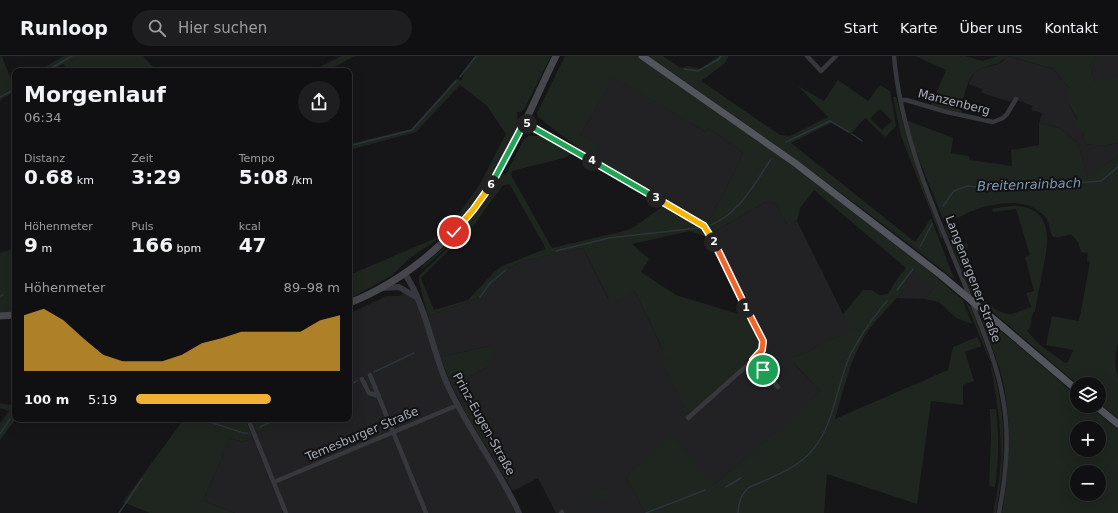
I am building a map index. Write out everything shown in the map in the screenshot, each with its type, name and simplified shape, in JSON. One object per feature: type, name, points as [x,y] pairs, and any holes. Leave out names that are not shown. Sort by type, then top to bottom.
[{"type":"main road","points":[[352,302],[379,289],[405,274],[454,232],[473,210],[497,175],[556,56]]},
{"type":"main road","points":[[642,56],[700,95],[795,163],[942,276],[1070,384]]},
{"type":"main road","points":[[0,316],[12,315]]},
{"type":"main road","points":[[1105,413],[1118,424]]},
{"type":"street","points":[[807,56],[821,71],[836,56]]},
{"type":"street","name":"Langenargener Straße","points":[[894,56],[900,100],[914,152],[981,326],[1001,384],[1007,432],[1007,455],[999,513]]},
{"type":"street","name":"Manzenberg","points":[[900,100],[906,100],[947,112],[993,122],[1003,118],[1007,114],[1016,99]]},
{"type":"street","points":[[524,123],[707,229],[763,341],[762,350],[753,360],[688,418]]},
{"type":"street","name":"Prinz-Eugen-Straße","points":[[405,274],[418,298],[441,368],[458,405],[494,464],[519,513]]},
{"type":"street","points":[[379,289],[399,287],[418,298]]},
{"type":"street","points":[[753,360],[778,387]]},
{"type":"street","points":[[370,375],[426,513]]},
{"type":"street","points":[[362,379],[369,392],[379,396]]},
{"type":"street","name":"Temesburger Straße","points":[[274,482],[458,405]]},
{"type":"street","points":[[249,422],[286,513]]},
{"type":"shaded area","points":[[0,56],[2,56],[12,82],[12,93],[0,100]]},
{"type":"shaded area","points":[[64,56],[143,56],[154,68],[66,68],[63,64],[56,68],[43,68]]},
{"type":"shaded area","points":[[341,56],[355,56],[333,68],[318,68]]},
{"type":"shaded area","points":[[477,56],[551,56],[525,108],[521,112],[517,112],[517,126],[495,173],[467,213],[444,235],[410,258],[393,275],[352,297],[352,274],[436,238],[458,215],[480,184],[506,134],[487,106],[460,85],[416,132],[352,149],[352,143],[411,129],[457,78],[461,81],[466,69]]},
{"type":"shaded area","points":[[565,56],[636,56],[812,179],[909,254],[962,299],[972,324],[956,318],[939,302],[925,299],[933,289],[914,270],[906,281],[906,287],[874,323],[863,338],[849,372],[835,419],[948,370],[953,347],[977,337],[982,346],[965,352],[974,381],[963,385],[963,405],[931,401],[917,504],[827,474],[824,513],[645,513],[626,477],[671,435],[714,485],[791,419],[820,391],[791,360],[792,357],[803,354],[850,330],[843,314],[863,290],[872,290],[879,295],[888,294],[906,268],[814,190],[800,208],[797,221],[788,226],[776,204],[767,201],[712,233],[707,225],[736,169],[743,152],[708,128],[706,132],[613,77],[580,135],[597,145],[593,152],[638,179],[635,182],[590,157],[538,117],[537,113]]},
{"type":"shaded area","points":[[648,56],[663,56],[680,68],[689,66],[700,69],[719,56],[728,56],[724,64],[701,81],[780,135],[790,136],[828,117],[798,86],[824,101],[838,80],[868,101],[880,85],[890,91],[896,126],[885,137],[865,118],[851,134],[833,122],[791,143],[915,242],[931,218],[954,279],[842,193]],"holes":[[[880,109],[892,121],[882,130],[870,118]]]},
{"type":"shaded area","points":[[915,56],[965,56],[983,61],[998,56],[1007,56],[1001,62],[982,68],[972,75],[967,87],[961,113],[931,105],[946,70]]},
{"type":"shaded area","points":[[1007,56],[1054,69],[1069,88],[1069,104],[1084,135],[1083,140],[1086,144],[1104,146],[1118,143],[1118,157],[1087,177],[1078,143],[1059,128],[1039,123],[1042,113],[1031,110],[1033,106],[1013,99],[1011,102],[982,93],[982,89],[968,84],[975,72],[981,68],[996,65],[1002,62]]},
{"type":"shaded area","points":[[1008,56],[1107,56],[1095,58],[1090,64],[1094,81],[1118,77],[1118,143],[1104,146],[1086,144],[1083,140],[1084,134],[1073,123],[1077,119],[1069,104],[1069,88],[1054,69]]},
{"type":"shaded area","points":[[1087,56],[1118,56],[1118,87],[1096,90]]},
{"type":"shaded area","points":[[613,76],[706,132],[708,128],[743,152],[736,169],[707,225],[635,182],[637,181],[593,152],[580,135]]},
{"type":"shaded area","points":[[893,97],[896,97],[911,152],[943,237],[941,238],[901,136]]},
{"type":"shaded area","points":[[906,120],[953,138],[951,153],[969,156],[970,160],[1012,166],[1011,150],[1039,145],[1039,123],[1059,128],[1078,143],[1087,176],[1118,157],[1118,343],[1115,360],[1118,377],[1118,419],[1106,409],[1106,377],[1070,378],[971,293],[945,227],[955,223],[957,233],[962,243],[967,243],[968,246],[965,254],[966,261],[968,267],[974,268],[975,272],[973,273],[973,276],[977,277],[978,282],[975,285],[980,294],[993,308],[1004,313],[1012,314],[1031,307],[1026,293],[1034,291],[1025,257],[1030,255],[1016,209],[993,212],[992,209],[1017,206],[1030,209],[1038,214],[1044,221],[1046,230],[1046,252],[1035,312],[1033,312],[1030,328],[1027,331],[1040,345],[1065,363],[1068,362],[1073,350],[1046,345],[1052,316],[1079,321],[1090,262],[1087,261],[1088,253],[1081,252],[1078,242],[1072,235],[1053,237],[1045,217],[1038,210],[1029,206],[1010,203],[1000,204],[980,208],[957,218],[949,220],[943,219],[916,152]]},
{"type":"shaded area","points":[[529,136],[540,136],[571,153],[564,158],[512,171],[511,175],[552,248],[628,230],[663,206],[704,230],[708,236],[706,237],[690,231],[632,244],[649,259],[641,272],[676,295],[748,317],[759,339],[760,343],[758,352],[692,412],[686,409],[662,361],[666,360],[662,351],[663,350],[635,291],[611,303],[583,248],[523,261],[509,268],[493,280],[476,299],[428,316],[419,282],[419,276],[463,233],[420,271],[423,266],[443,248],[475,213],[502,173],[505,175],[524,139]],"holes":[[[508,184],[510,185],[545,249],[502,266],[493,273],[468,300],[434,310],[421,278],[474,225],[502,186]]]},
{"type":"shaded area","points":[[767,201],[776,204],[788,226],[797,221],[851,330],[803,354],[792,357],[795,365],[820,391],[791,420],[714,485],[626,477],[645,513],[556,513],[538,478],[513,491],[464,410],[452,386],[488,367],[490,346],[440,357],[428,316],[476,299],[493,280],[509,268],[523,261],[583,248],[608,298],[635,291],[692,412],[685,419],[687,421],[763,353],[766,348],[765,341],[712,233]]},
{"type":"shaded area","points":[[12,249],[12,313],[0,313],[0,253]]},
{"type":"shaded area","points":[[914,269],[933,289],[925,299],[897,298],[906,287],[906,281]]},
{"type":"shaded area","points":[[411,290],[423,316],[439,369],[504,487],[515,513],[284,513],[249,422],[352,422],[352,313],[386,296],[399,296]]},
{"type":"shaded area","points":[[966,303],[971,307],[991,361],[990,361]]},
{"type":"shaded area","points":[[980,315],[1070,390],[1070,413],[1098,413],[1118,429],[1118,513],[1002,513],[1007,477],[1009,441],[1007,405],[1000,370]]},
{"type":"shaded area","points":[[490,346],[496,348],[488,367],[452,386],[440,357]]},
{"type":"shaded area","points":[[991,367],[1001,404],[1003,422],[1003,457],[996,513],[993,513],[1000,475],[1001,441]]},
{"type":"shaded area","points":[[477,397],[480,398],[471,406],[473,414],[488,438],[496,437],[498,439],[487,446],[464,410],[469,400]]},
{"type":"shaded area","points":[[0,403],[12,406],[12,422],[14,422],[0,440],[0,423],[9,411],[0,408]]},
{"type":"shaded area","points":[[990,409],[996,409],[998,428],[998,458],[995,487],[989,486],[991,437]]},
{"type":"shaded area","points":[[182,422],[246,422],[253,438],[243,442],[230,438],[203,501],[235,513],[150,513],[123,502]]},
{"type":"shaded area","points":[[253,422],[281,422],[257,433]]},
{"type":"shaded area","points":[[230,438],[243,442],[253,438],[282,508],[282,513],[235,513],[203,501]]},
{"type":"shaded area","points":[[606,488],[611,498],[607,500],[592,496],[570,507],[569,505]]},
{"type":"waterway","points":[[51,68],[72,56]]},
{"type":"waterway","points":[[460,77],[476,56]]},
{"type":"waterway","points":[[684,69],[698,71],[719,59],[721,56]]},
{"type":"waterway","points":[[352,145],[412,130],[456,81]]},
{"type":"waterway","points":[[0,97],[12,91]]},
{"type":"waterway","points":[[786,142],[830,121],[849,132]]},
{"type":"waterway","points":[[852,134],[862,141]]},
{"type":"waterway","points":[[711,225],[730,213],[746,197],[771,159]]},
{"type":"waterway","name":"Breitenrainbach","points":[[943,206],[954,191],[967,186],[990,188],[1022,183],[1048,185],[1101,181],[1118,167]]},
{"type":"waterway","points":[[920,247],[932,224]]},
{"type":"waterway","points":[[556,251],[609,238],[698,228]]},
{"type":"waterway","points":[[897,290],[913,269]]},
{"type":"waterway","points":[[480,297],[490,283],[506,270]]},
{"type":"waterway","name":"Breitenrainbach","points":[[738,513],[740,499],[748,488],[794,466],[807,456],[816,446],[828,423],[848,360],[865,329],[887,301]]},
{"type":"waterway","points":[[374,372],[414,353]]},
{"type":"waterway","points":[[352,383],[357,381]]},
{"type":"waterway","points":[[0,434],[10,419]]},
{"type":"waterway","points":[[210,422],[243,433],[248,433]]},
{"type":"waterway","points":[[260,427],[271,422]]},
{"type":"waterway","name":"Breitenrainbach","points":[[726,487],[741,478]]},
{"type":"waterway","points":[[119,513],[142,479]]},
{"type":"waterway","name":"Breitenrainbach","points":[[646,513],[705,490]]},
{"type":"route","points":[[454,232],[484,196],[497,175],[524,123],[529,125],[660,200],[707,229],[763,341],[762,350],[753,360],[763,370]]}]
